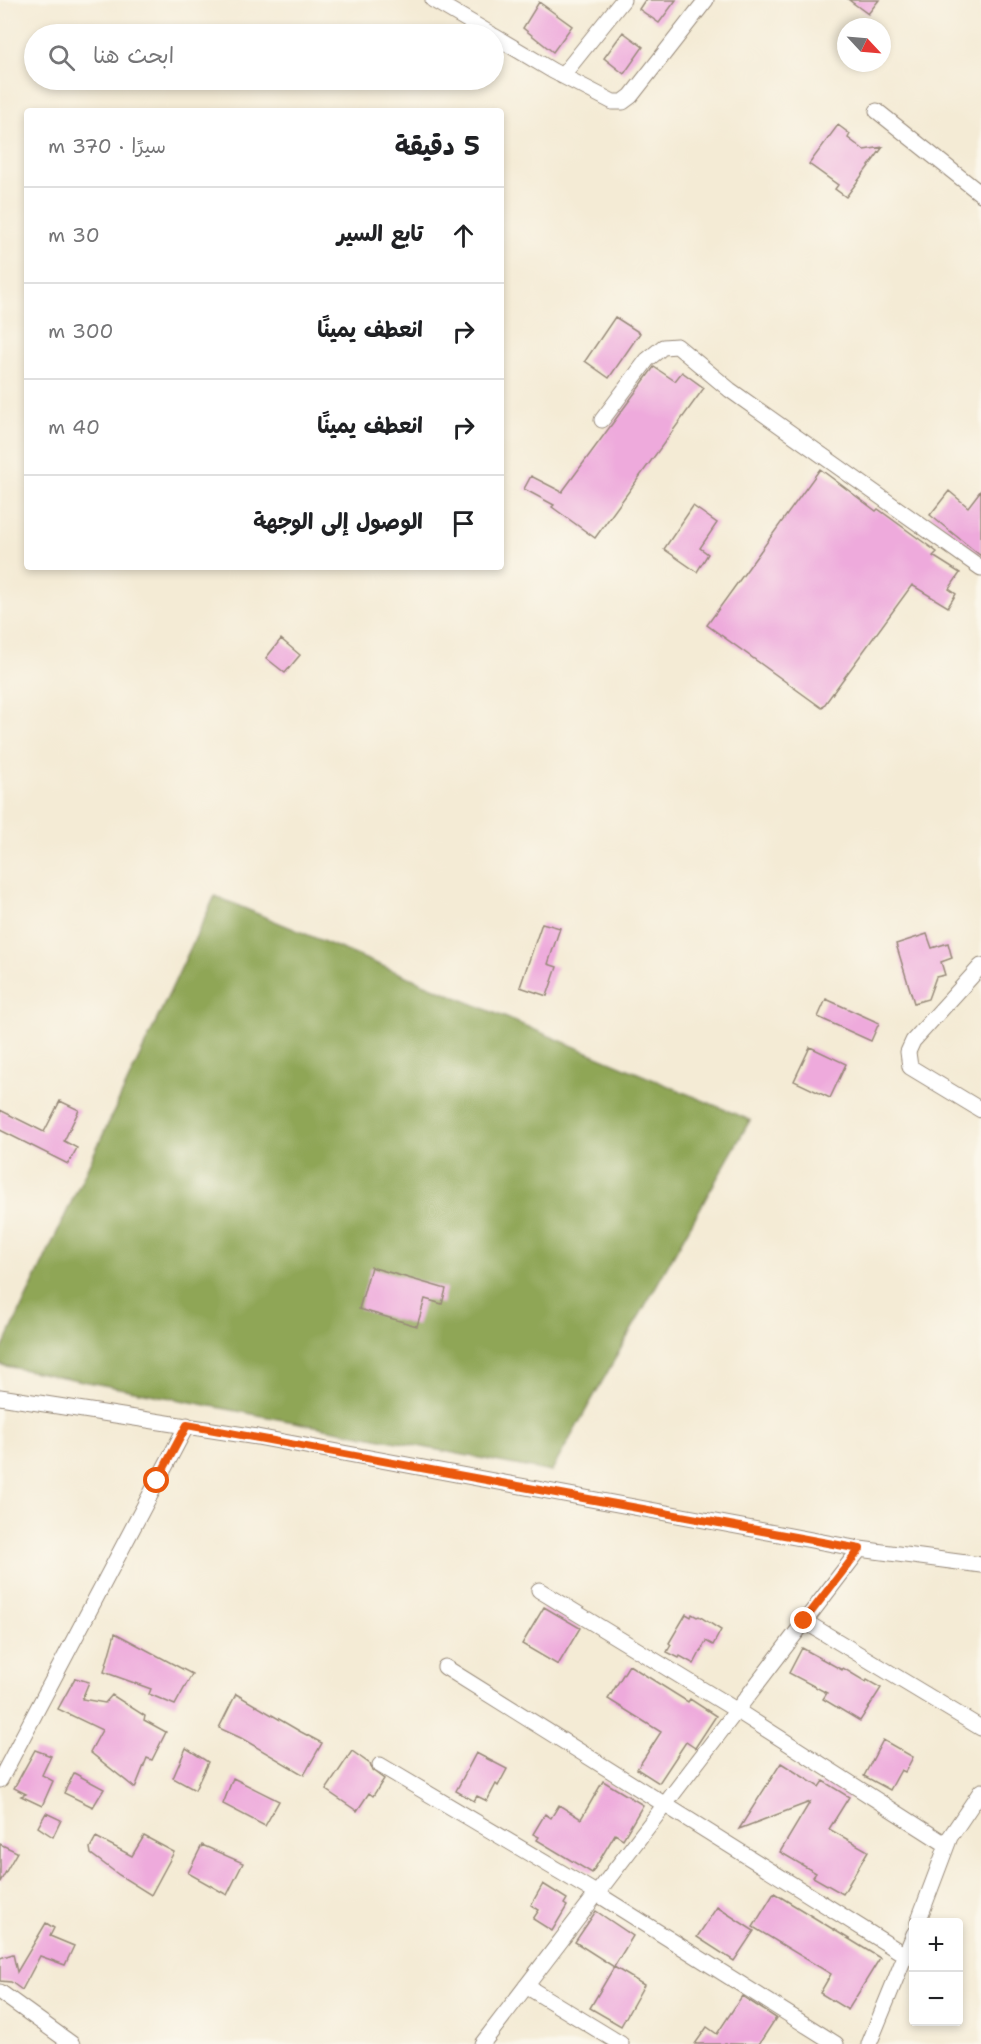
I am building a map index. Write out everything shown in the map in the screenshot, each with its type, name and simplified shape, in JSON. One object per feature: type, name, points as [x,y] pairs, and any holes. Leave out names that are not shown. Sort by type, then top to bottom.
[{"type":"street","points":[[433,0],[473,24]]},
{"type":"street","points":[[562,76],[623,0]]},
{"type":"street","points":[[504,42],[562,76],[613,102],[623,102],[631,96],[706,0]]},
{"type":"street","points":[[877,111],[981,194]]},
{"type":"street","points":[[603,420],[647,360],[663,347],[677,346],[730,390],[981,568]]},
{"type":"street","points":[[981,966],[913,1041],[908,1052],[910,1067],[981,1110]]},
{"type":"street","points":[[0,1397],[187,1425],[860,1549],[981,1565]]},
{"type":"street","points":[[0,1780],[187,1425]]},
{"type":"street","points":[[482,2044],[860,1549]]},
{"type":"street","points":[[539,1590],[736,1710],[948,1845]]},
{"type":"street","points":[[804,1621],[981,1728]]},
{"type":"street","points":[[445,1667],[905,1955]]},
{"type":"street","points":[[380,1765],[596,1893],[836,2044]]},
{"type":"street","points":[[920,1918],[950,1837],[981,1791]]},
{"type":"street","points":[[869,2044],[909,1946]]},
{"type":"street","points":[[526,1986],[621,2044]]},
{"type":"street","points":[[0,1992],[72,2044]]},
{"type":"green space","points":[[215,896],[750,1120],[551,1472],[0,1365],[0,1354]]},
{"type":"building","points":[[645,0],[676,0],[659,23],[639,9]]},
{"type":"building","points":[[849,0],[879,0],[868,14]]},
{"type":"building","points":[[539,2],[572,26],[553,52],[523,28]]},
{"type":"building","points":[[623,32],[643,47],[624,74],[604,58]]},
{"type":"building","points":[[838,125],[850,134],[848,138],[864,150],[883,147],[846,197],[835,189],[838,185],[809,164]]},
{"type":"building","points":[[615,317],[640,333],[609,378],[585,361]]},
{"type":"building","points":[[654,367],[675,381],[682,372],[704,388],[595,538],[552,507],[554,505],[524,489],[531,476],[562,492]]},
{"type":"building","points":[[820,469],[876,511],[878,509],[937,552],[933,556],[960,573],[949,589],[956,594],[948,607],[912,585],[822,708],[707,625]]},
{"type":"building","points":[[981,490],[981,556],[930,515],[949,491],[968,507]]},
{"type":"building","points":[[693,506],[717,523],[700,548],[708,554],[697,572],[664,549]]},
{"type":"building","points":[[281,639],[300,655],[285,673],[266,658]]},
{"type":"building","points":[[542,923],[560,928],[548,964],[557,967],[547,996],[520,987]]},
{"type":"building","points":[[927,934],[932,948],[948,943],[952,958],[941,962],[945,975],[936,977],[928,999],[914,1003],[896,944]]},
{"type":"building","points":[[826,999],[879,1023],[871,1041],[818,1017]]},
{"type":"building","points":[[810,1047],[846,1064],[830,1098],[794,1081]]},
{"type":"building","points":[[60,1101],[79,1110],[64,1141],[77,1148],[68,1164],[0,1130],[0,1110],[44,1132]]},
{"type":"building","points":[[371,1267],[446,1289],[442,1304],[425,1299],[417,1326],[359,1309]]},
{"type":"building","points":[[544,1607],[580,1628],[558,1665],[522,1644]]},
{"type":"building","points":[[686,1614],[691,1617],[692,1614],[699,1616],[721,1630],[713,1645],[706,1641],[694,1664],[667,1652],[671,1645],[669,1643]]},
{"type":"building","points":[[115,1633],[192,1674],[175,1705],[149,1694],[151,1689],[104,1672]]},
{"type":"building","points":[[802,1648],[881,1688],[860,1721],[823,1699],[827,1693],[789,1673]]},
{"type":"building","points":[[629,1665],[688,1702],[690,1699],[716,1716],[695,1748],[686,1742],[659,1783],[637,1769],[661,1732],[608,1699]]},
{"type":"building","points":[[75,1678],[89,1682],[82,1699],[105,1703],[112,1695],[145,1716],[144,1720],[166,1732],[152,1760],[147,1758],[135,1788],[90,1752],[102,1730],[58,1709]]},
{"type":"building","points":[[236,1694],[322,1743],[304,1775],[241,1738],[219,1728]]},
{"type":"building","points":[[883,1740],[913,1757],[905,1772],[901,1770],[890,1790],[864,1776]]},
{"type":"building","points":[[186,1748],[208,1762],[195,1790],[173,1778]]},
{"type":"building","points":[[35,1750],[51,1756],[42,1775],[53,1781],[42,1806],[21,1796],[26,1794],[14,1788]]},
{"type":"building","points":[[352,1751],[370,1764],[372,1770],[384,1779],[373,1796],[369,1793],[357,1811],[326,1790]]},
{"type":"building","points":[[476,1753],[507,1769],[487,1801],[477,1796],[474,1801],[456,1791]]},
{"type":"building","points":[[781,1763],[819,1787],[823,1781],[849,1797],[829,1829],[868,1851],[843,1894],[813,1877],[816,1873],[780,1852],[810,1802],[739,1829]]},
{"type":"building","points":[[74,1773],[104,1789],[93,1807],[64,1793]]},
{"type":"building","points":[[233,1778],[279,1801],[265,1826],[223,1804]]},
{"type":"building","points":[[603,1781],[643,1805],[623,1839],[615,1834],[592,1873],[537,1840],[539,1837],[533,1834],[545,1814],[551,1818],[559,1805],[581,1819]]},
{"type":"building","points":[[46,1813],[61,1820],[53,1837],[38,1827]]},
{"type":"building","points":[[144,1836],[174,1852],[151,1895],[91,1854],[90,1848],[96,1837],[132,1856]]},
{"type":"building","points":[[0,1844],[17,1852],[0,1882]]},
{"type":"building","points":[[202,1845],[243,1863],[227,1895],[188,1873]]},
{"type":"building","points":[[543,1884],[567,1899],[564,1904],[567,1906],[552,1931],[533,1919],[539,1910],[531,1905]]},
{"type":"building","points":[[774,1893],[880,1958],[848,2010],[820,1993],[831,1974],[753,1927]]},
{"type":"building","points":[[717,1907],[754,1931],[734,1961],[697,1937]]},
{"type":"building","points":[[596,1911],[633,1936],[614,1967],[575,1942]]},
{"type":"building","points":[[46,1923],[54,1928],[50,1936],[74,1946],[65,1965],[40,1956],[22,1990],[11,1982],[0,1981],[0,1958],[13,1954],[17,1972]]},
{"type":"building","points":[[614,1967],[644,1985],[621,2026],[590,2008]]},
{"type":"building","points":[[742,1996],[776,2018],[759,2044],[695,2044],[707,2027],[717,2034]]},
{"type":"route","points":[[157,1481],[187,1425],[860,1549],[804,1621]]}]
